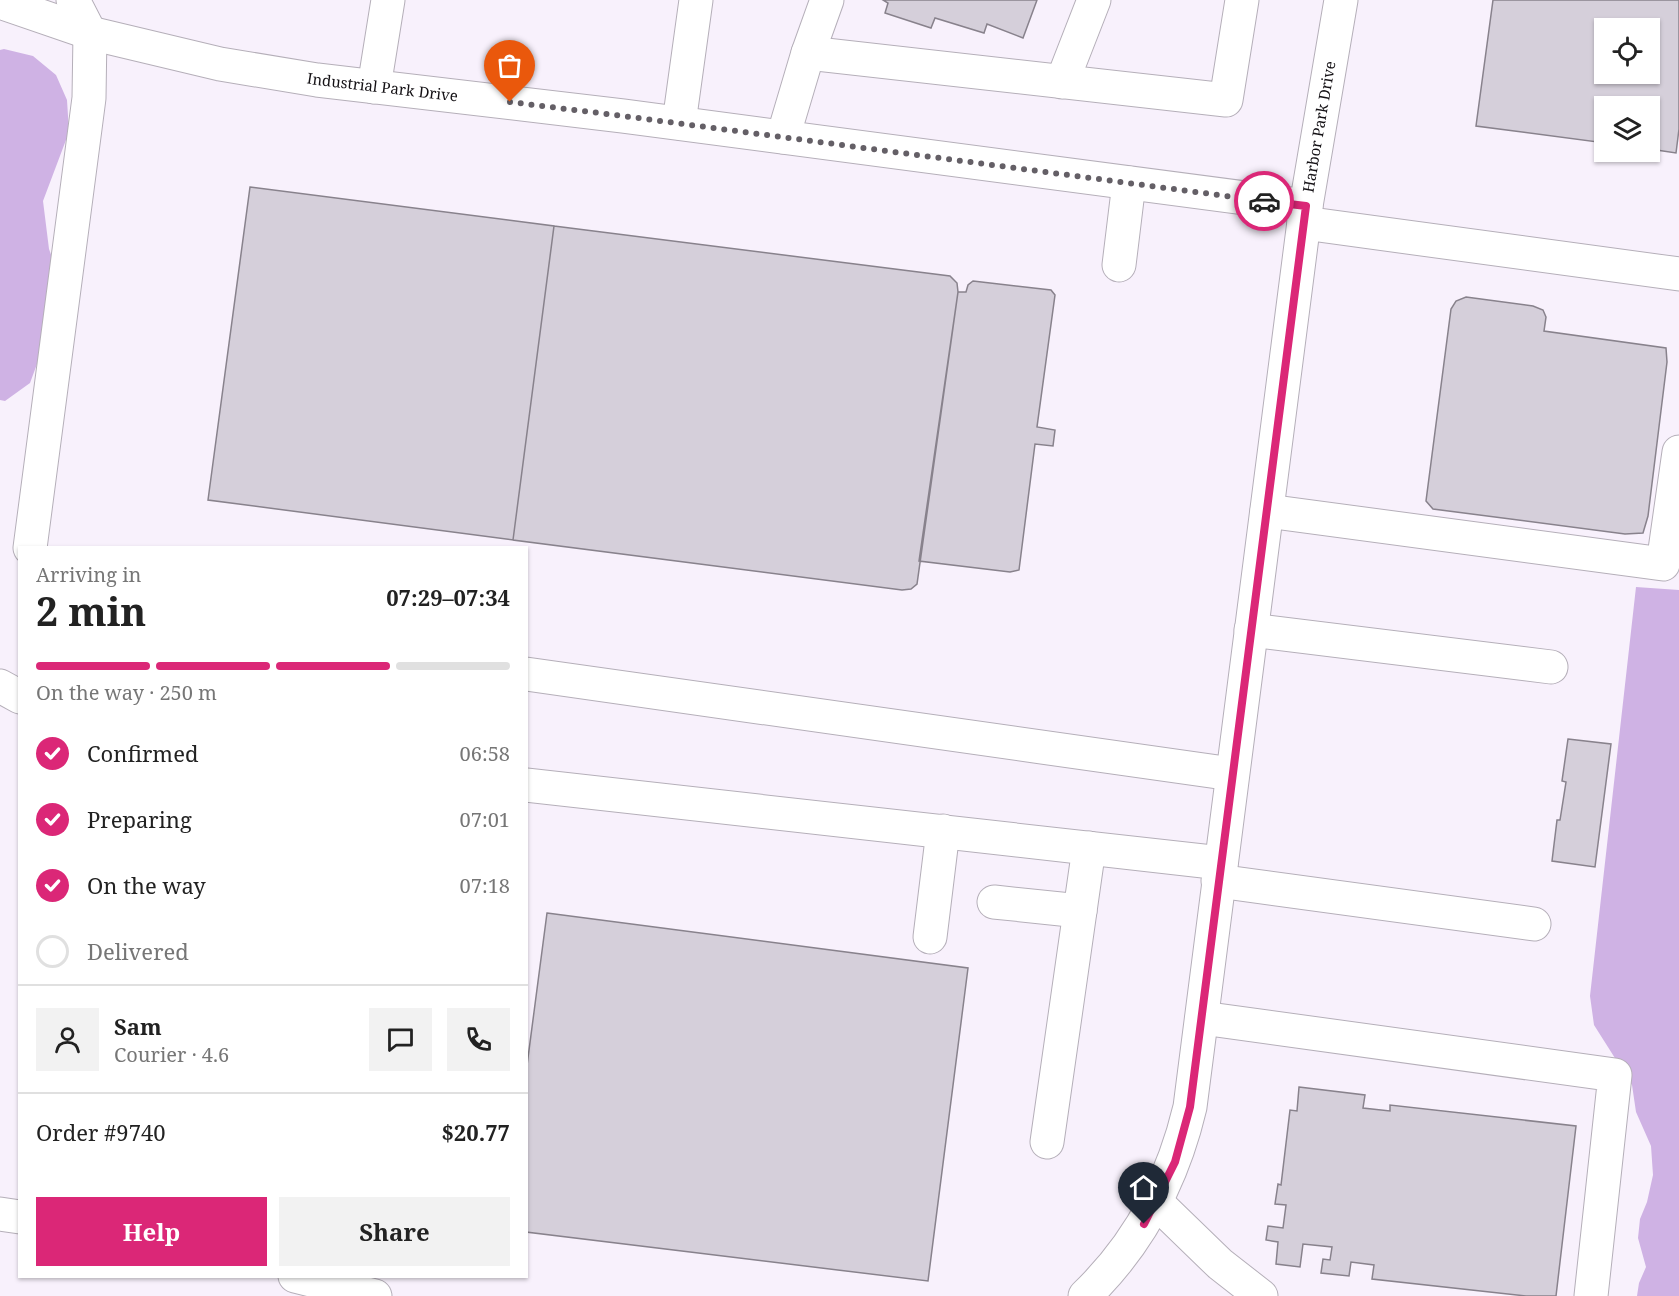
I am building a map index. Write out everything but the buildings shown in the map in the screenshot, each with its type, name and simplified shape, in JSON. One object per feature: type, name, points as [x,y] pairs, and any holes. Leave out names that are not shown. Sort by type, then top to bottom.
[{"type":"street","points":[[30,546],[89,98],[90,33],[73,0]]},
{"type":"street","points":[[374,87],[388,0]]},
{"type":"street","points":[[679,123],[696,0]]},
{"type":"street","points":[[783,137],[808,53],[827,0]]},
{"type":"street","points":[[1062,82],[1094,0]]},
{"type":"street","points":[[808,53],[1226,100],[1242,0]]},
{"type":"street","name":"Harbor Park Drive","points":[[1085,1296],[1120,1257],[1144,1224],[1175,1162],[1190,1107],[1305,214],[1341,0]]},
{"type":"street","name":"Industrial Park Drive","points":[[0,2],[90,33],[220,64],[317,80],[679,123],[1129,183],[1305,214],[1679,274]]},
{"type":"street","points":[[1119,265],[1129,183]]},
{"type":"street","points":[[1267,511],[1663,564],[1679,452]]},
{"type":"street","points":[[1251,630],[1551,667]]},
{"type":"street","points":[[528,674],[1232,774]]},
{"type":"street","points":[[0,687],[18,697]]},
{"type":"street","points":[[528,785],[1089,848],[1534,924]]},
{"type":"street","points":[[930,937],[943,831]]},
{"type":"street","points":[[1047,1142],[1089,848]]},
{"type":"street","points":[[994,902],[1080,911]]},
{"type":"street","points":[[1202,1018],[1615,1075],[1591,1296]]},
{"type":"street","points":[[1156,1202],[1220,1264],[1261,1296]]},
{"type":"street","points":[[0,1214],[18,1217]]},
{"type":"street","points":[[310,1278],[332,1281],[375,1296]]},
{"type":"shaded area","points":[[0,50],[33,56],[56,75],[67,100],[69,132],[43,201],[49,249],[59,277],[44,345],[30,383],[5,401],[0,400]]},
{"type":"shaded area","points":[[1636,587],[1679,590],[1679,1296],[1637,1296],[1639,1283],[1646,1267],[1638,1238],[1640,1219],[1647,1202],[1653,1175],[1651,1146],[1636,1112],[1632,1085],[1594,1025],[1590,996]]},
{"type":"way so far","points":[[510,102],[1264,201]]},
{"type":"route","points":[[1144,1224],[1175,1162],[1190,1107],[1306,206],[1264,201]]}]
